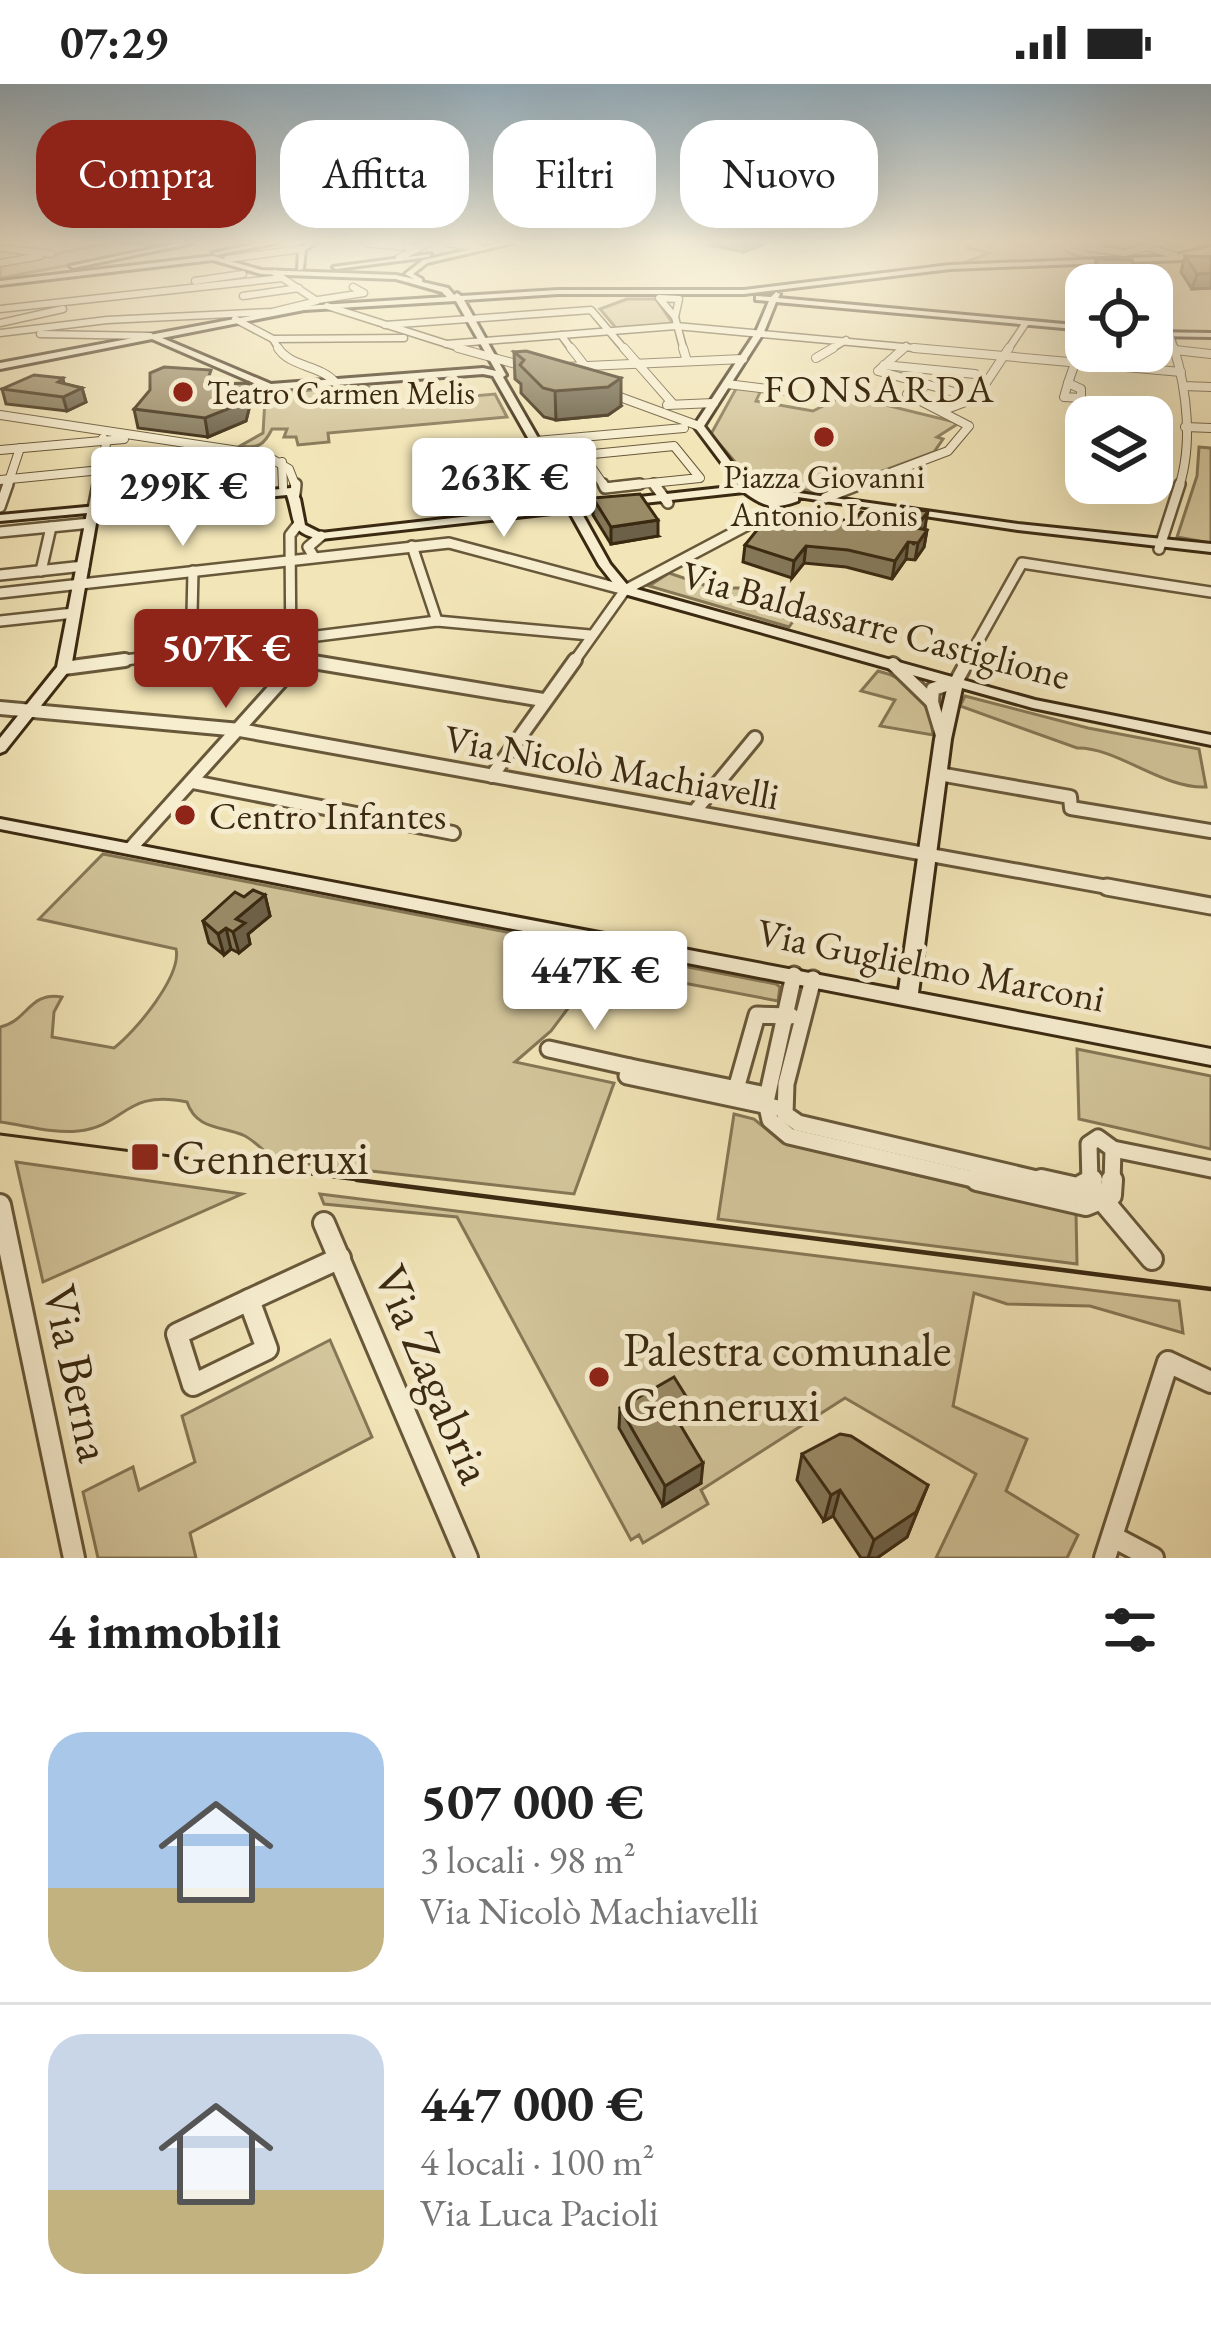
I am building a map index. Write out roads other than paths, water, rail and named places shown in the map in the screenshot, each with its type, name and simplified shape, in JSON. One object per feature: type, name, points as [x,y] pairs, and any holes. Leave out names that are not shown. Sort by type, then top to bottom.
[{"type":"street","points":[[0,323],[44,312]]},
{"type":"street","points":[[113,312],[117,319]]},
{"type":"street","points":[[0,333],[117,319],[252,312]]},
{"type":"street","points":[[0,366],[267,312]]},
{"type":"street","points":[[342,312],[530,369]]},
{"type":"street","points":[[464,312],[511,397]]},
{"type":"street","points":[[378,326],[563,312]]},
{"type":"street","points":[[592,312],[673,404]]},
{"type":"street","points":[[677,312],[675,322],[686,358]]},
{"type":"street","points":[[699,429],[770,312]]},
{"type":"street","points":[[898,312],[1065,326]]},
{"type":"street","points":[[235,319],[275,341],[284,356],[328,374],[335,382]]},
{"type":"street","points":[[14,321],[54,336],[151,336],[271,387],[483,371],[496,374],[580,508],[605,565],[625,590]]},
{"type":"street","points":[[446,344],[675,322],[1065,362]]},
{"type":"street","points":[[944,410],[976,398],[1025,323]]},
{"type":"street","points":[[387,339],[395,330]]},
{"type":"street","points":[[561,335],[585,366]]},
{"type":"street","points":[[1173,335],[1211,335]]},
{"type":"street","points":[[275,341],[424,339]]},
{"type":"street","points":[[816,358],[847,340]]},
{"type":"street","points":[[1159,546],[1188,460],[1183,386],[1173,344]]},
{"type":"street","points":[[881,368],[906,346]]},
{"type":"street","points":[[1175,350],[1211,354]]},
{"type":"street","points":[[483,371],[490,368],[489,358]]},
{"type":"street","points":[[501,372],[686,358],[743,359]]},
{"type":"street","points":[[881,368],[976,398]]},
{"type":"street","points":[[881,368],[975,374]]},
{"type":"street","points":[[1173,371],[1181,372]]},
{"type":"street","points":[[1068,383],[1072,372]]},
{"type":"street","points":[[727,384],[792,392]]},
{"type":"street","points":[[1183,386],[1211,388]]},
{"type":"street","points":[[825,498],[948,451],[969,426],[907,394],[923,388]]},
{"type":"street","points":[[597,389],[650,406],[679,425]]},
{"type":"street","points":[[650,406],[714,403]]},
{"type":"street","points":[[0,415],[278,460],[296,477],[290,491],[297,526],[304,534],[321,536],[665,500],[771,496],[825,498],[1159,546]]},
{"type":"street","points":[[620,436],[679,425],[699,429],[771,496],[1211,551]]},
{"type":"street","points":[[1185,427],[1211,428]]},
{"type":"street","points":[[537,444],[699,429]]},
{"type":"street","points":[[0,450],[103,435]]},
{"type":"street","points":[[0,748],[64,668],[101,470],[103,435]]},
{"type":"street","points":[[620,436],[630,450]]},
{"type":"street","points":[[674,446],[700,478],[652,483],[605,488],[583,455],[674,446]]},
{"type":"street","points":[[20,448],[5,480],[0,513],[93,512],[290,491]]},
{"type":"street","points":[[5,480],[101,470]]},
{"type":"street","points":[[652,483],[665,500]]},
{"type":"street","points":[[493,776],[625,590],[771,513],[771,496]]},
{"type":"street","points":[[0,532],[51,527],[93,512]]},
{"type":"street","points":[[457,543],[447,530],[465,520]]},
{"type":"street","points":[[430,524],[437,536],[433,544]]},
{"type":"street","points":[[131,848],[291,670],[290,535],[297,526]]},
{"type":"street","points":[[40,571],[51,527]]},
{"type":"street","points":[[314,557],[308,548],[321,536]]},
{"type":"street","name":"Via Baldassarre Castiglione","points":[[0,592],[457,543],[956,682],[1110,722],[1211,740]]},
{"type":"street","points":[[412,546],[436,621]]},
{"type":"street","points":[[908,996],[943,739],[956,682],[1022,563],[1211,592]]},
{"type":"street","points":[[581,578],[598,574],[605,565]]},
{"type":"street","points":[[0,575],[84,566]]},
{"type":"street","points":[[192,614],[193,571]]},
{"type":"street","points":[[47,616],[53,587]]},
{"type":"street","points":[[0,621],[74,613]]},
{"type":"street","points":[[64,668],[436,621],[590,635]]},
{"type":"street","points":[[293,659],[543,700]]},
{"type":"street","points":[[892,664],[932,702]]},
{"type":"street","points":[[943,739],[932,702],[933,688],[956,682]]},
{"type":"street","name":"Via Nicolò Machiavelli","points":[[0,708],[240,730],[1211,906]]},
{"type":"street","points":[[694,812],[755,738]]},
{"type":"street","points":[[939,774],[1070,796],[1071,808],[1211,831]]},
{"type":"street","points":[[193,782],[453,832]]},
{"type":"street","name":"Via Guglielmo Marconi","points":[[0,824],[1211,1057]]},
{"type":"street","points":[[803,977],[784,1015],[773,1108],[776,1129],[789,1136],[1078,1188],[1089,1184]]},
{"type":"street","points":[[773,1108],[803,1018],[803,977]]},
{"type":"street","points":[[736,1089],[754,1018],[761,1012],[803,1018]]},
{"type":"street","points":[[549,1048],[736,1089],[773,1108]]},
{"type":"street","points":[[630,1067],[626,1076],[639,1082],[773,1108]]},
{"type":"street","points":[[933,1162],[1086,1204],[1105,1200],[1114,1185],[1113,1149],[1107,1141],[1091,1139],[1089,1184],[1105,1200],[1152,1259]]},
{"type":"street","points":[[1113,1149],[1211,1169]]},
{"type":"street","name":"Via Berna","points":[[0,1205],[74,1558]]},
{"type":"street","name":"Via Zagabria","points":[[324,1223],[466,1558]]},
{"type":"street","points":[[249,1300],[267,1349],[193,1385],[177,1334],[249,1300],[340,1258]]},
{"type":"street","points":[[1153,1558],[1109,1548],[1168,1362],[1211,1382]]},
{"type":"tram line","points":[[0,1134],[380,1183]]},
{"type":"tram line","points":[[357,1180],[1211,1289]]},
{"type":"place","name":"Teatro Carmen Melis","points":[[183,392]]},
{"type":"place","name":"Piazza Giovanni Antonio Lonis","points":[[824,437]]},
{"type":"place","name":"Centro Infantes","points":[[185,815]]},
{"type":"place","name":"Genneruxi","points":[[145,1157]]},
{"type":"place","name":"Palestra comunale Genneruxi","points":[[599,1377]]},
{"type":"district","name":"FONSARDA","points":[[880,388]]}]
